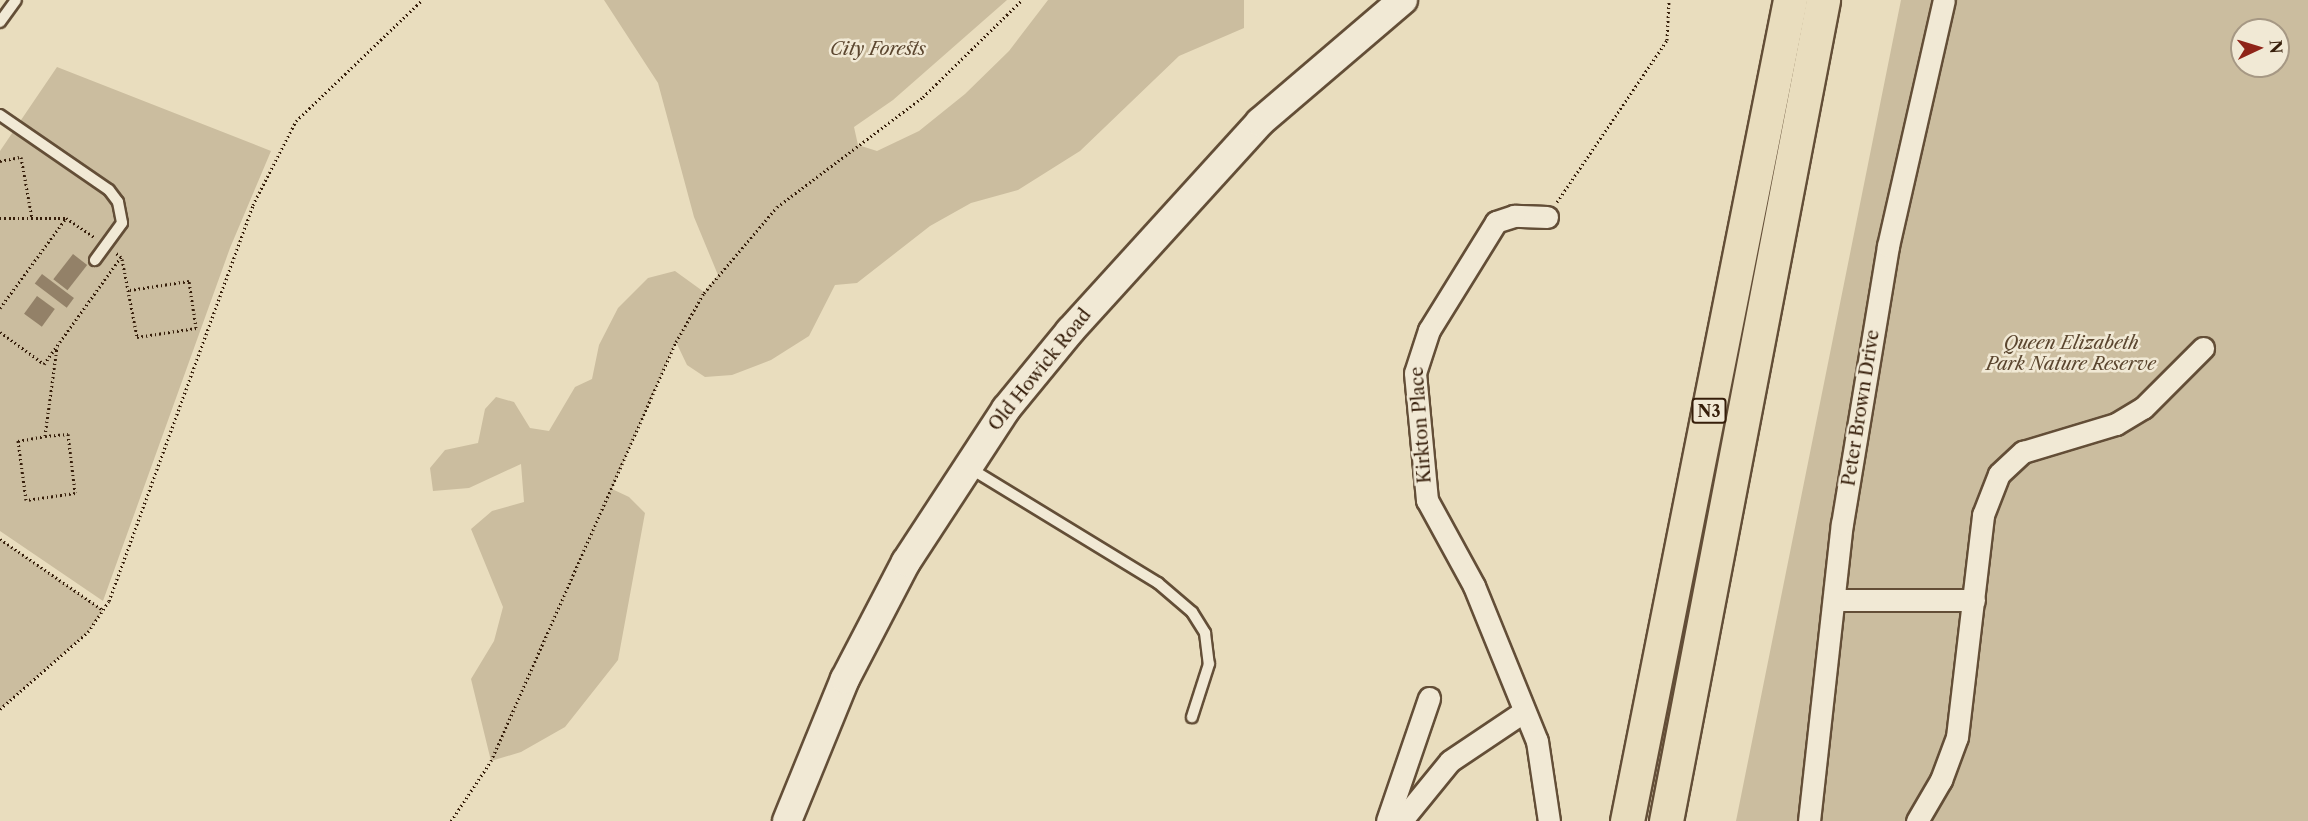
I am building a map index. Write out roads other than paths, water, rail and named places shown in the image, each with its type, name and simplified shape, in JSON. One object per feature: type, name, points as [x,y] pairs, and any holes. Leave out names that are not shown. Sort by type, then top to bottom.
[{"type":"highway","name":"N3","points":[[1627,821],[1790,0]]},
{"type":"highway","name":"N3","points":[[1666,821],[1823,0]]},
{"type":"main road","name":"Old Howick Road","points":[[787,821],[845,680],[906,562],[965,466],[1038,368],[1192,194],[1296,88],[1402,0]]},
{"type":"street","name":"Peter Brown Drive","points":[[1809,821],[1835,600],[1888,246],[1944,0]]},
{"type":"street","name":"Kirkton Place","points":[[1547,217],[1514,216],[1496,222],[1429,330],[1416,356],[1415,373],[1427,500],[1474,586],[1523,712],[1546,777],[1549,821]]},
{"type":"street","points":[[1917,821],[1958,737],[1983,515],[1990,489],[2008,463],[2048,441],[2116,424],[2171,385],[2202,348]]},
{"type":"street","points":[[1835,600],[1974,600]]},
{"type":"street","points":[[1387,821],[1429,698]]},
{"type":"street","points":[[1401,821],[1450,761],[1523,712]]},
{"type":"lane","points":[[0,22],[16,0]]},
{"type":"lane","points":[[0,115],[109,190],[123,211],[122,223],[95,260]]},
{"type":"lane","points":[[965,466],[1158,583],[1192,612],[1204,633],[1209,664],[1192,717]]},
{"type":"park label","name":"City Forests","points":[[878,49]]},
{"type":"park label","name":"Queen Elizabeth Park Nature Reserve","points":[[2071,354]]}]
